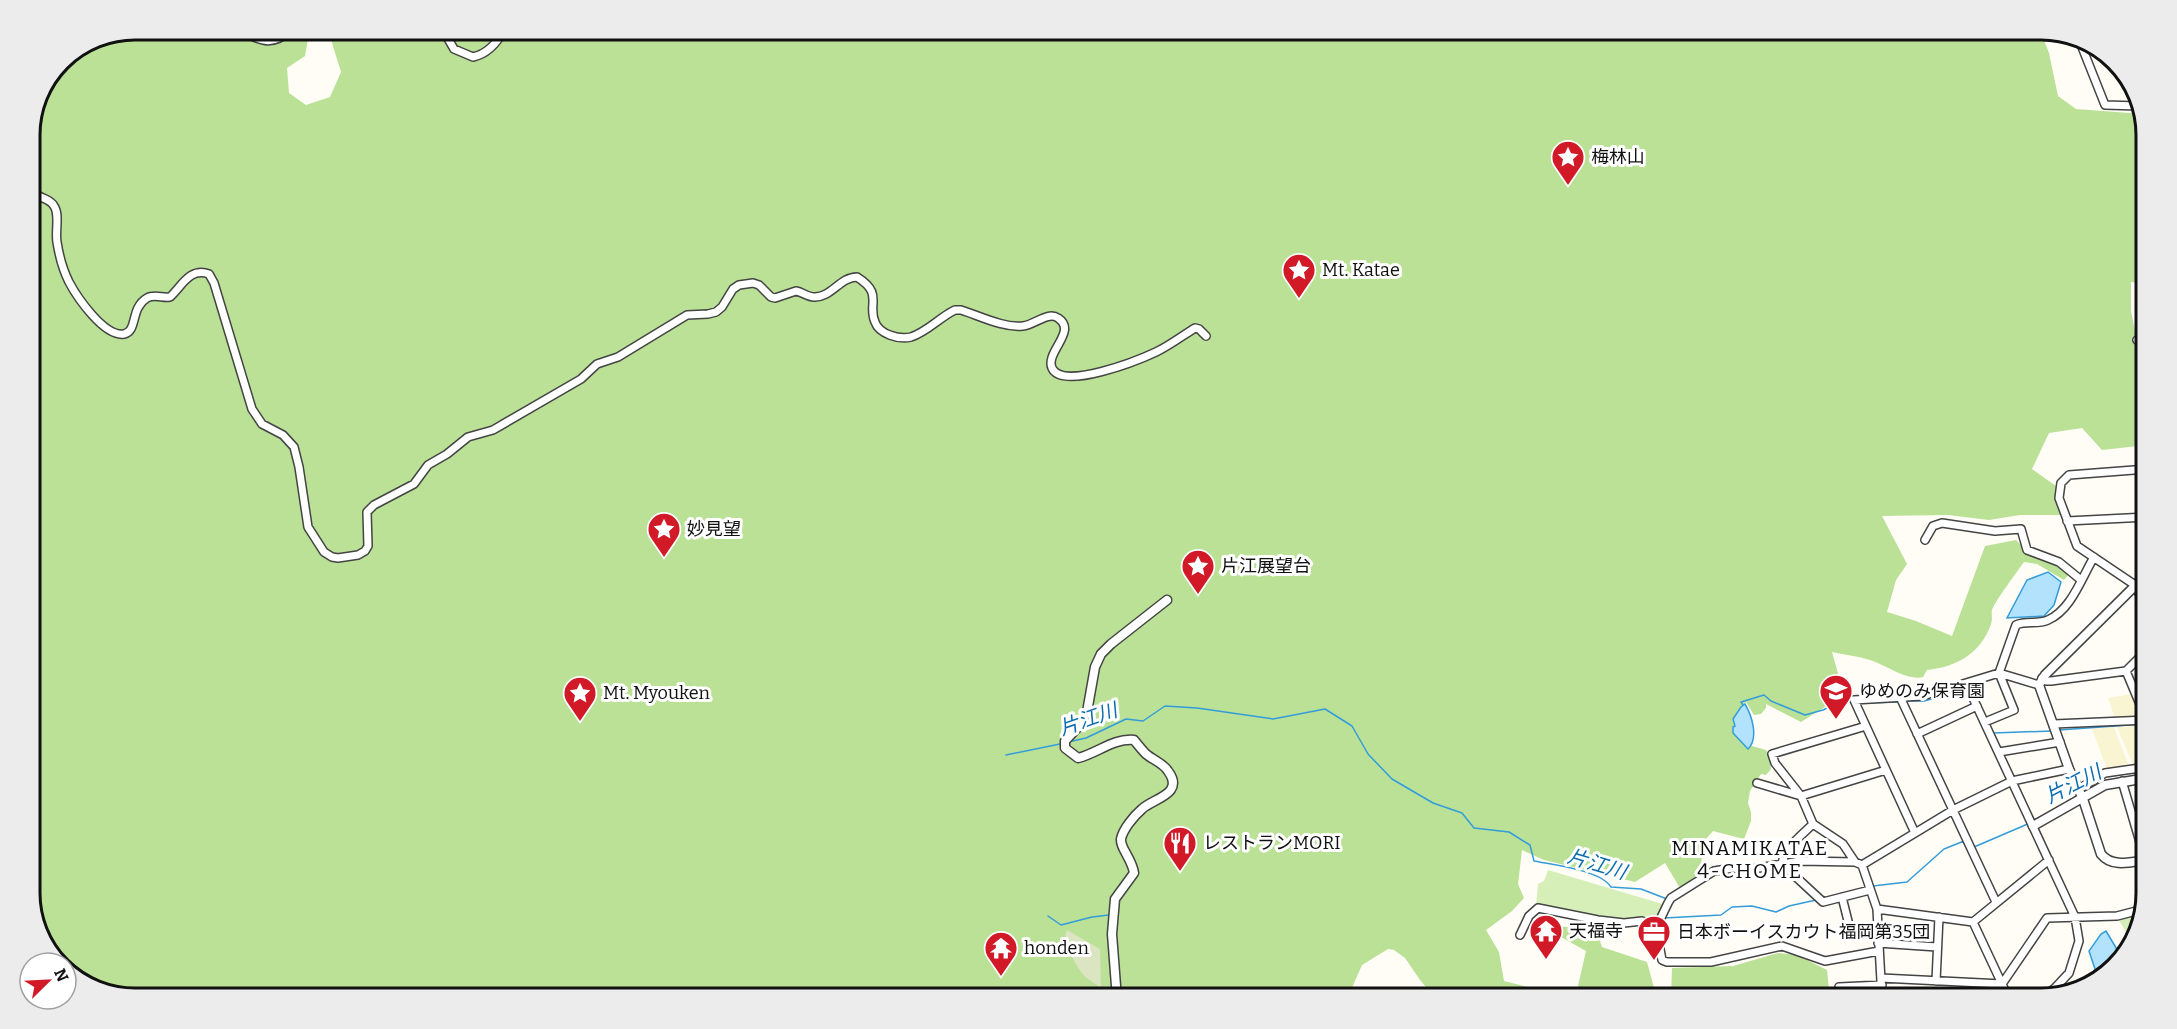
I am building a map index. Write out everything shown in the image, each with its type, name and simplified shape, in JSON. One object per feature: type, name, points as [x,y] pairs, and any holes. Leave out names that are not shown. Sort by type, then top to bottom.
[{"type":"street","points":[[261,40],[272,42],[275,40]]},
{"type":"street","points":[[448,40],[454,49],[472,57],[486,52],[498,40]]},
{"type":"street","points":[[2083,51],[2105,105],[2131,106]]},
{"type":"street","points":[[41,197],[51,202],[56,210],[56,240],[69,281],[92,314],[113,332],[127,333],[131,328],[136,308],[147,298],[170,297],[191,274],[197,272],[209,274],[214,283],[252,409],[262,424],[283,435],[294,447],[308,527],[324,552],[332,557],[358,555],[365,551],[368,546],[367,512],[374,505],[414,484],[428,465],[468,438],[493,430],[581,379],[597,364],[618,357],[687,315],[716,312],[734,289],[746,283],[759,285],[775,298],[796,291],[819,297],[827,294],[843,280],[858,276],[864,280],[874,297],[873,315],[877,326],[881,330],[902,338],[913,337],[955,310],[1020,326],[1054,316],[1059,318],[1065,328],[1051,361],[1052,368],[1064,376],[1077,377],[1112,368],[1156,352],[1195,328],[1206,336]]},
{"type":"street","points":[[2136,471],[2069,475],[2061,483],[2059,498],[2077,546],[2134,586],[2136,590]]},
{"type":"street","points":[[2067,521],[2136,518]]},
{"type":"street","points":[[1925,540],[1930,529],[1942,523],[1995,531],[2021,530],[2027,550],[2059,562],[2081,579]]},
{"type":"street","points":[[1985,722],[2014,710],[1999,673],[2016,626],[2020,623],[2045,622],[2060,614],[2094,557]]},
{"type":"street","points":[[2040,682],[2134,586]]},
{"type":"street","points":[[1116,988],[1112,934],[1116,899],[1134,873],[1133,863],[1121,846],[1121,838],[1142,808],[1166,795],[1172,788],[1172,779],[1168,769],[1147,755],[1134,740],[1123,739],[1078,758],[1065,748],[1065,741],[1080,725],[1087,712],[1095,667],[1101,654],[1167,600]]},
{"type":"street","points":[[1915,832],[1855,702],[1902,700],[1922,696],[1999,673],[2040,682],[2126,671],[2136,661]]},
{"type":"street","points":[[2126,671],[2136,694]]},
{"type":"street","points":[[2040,682],[2069,769],[2102,854],[2106,861],[2114,863],[2136,862]]},
{"type":"street","points":[[1966,683],[1975,707],[1985,722],[2075,917],[2079,941],[2069,973],[2055,988]]},
{"type":"street","points":[[1902,700],[1996,902]]},
{"type":"street","points":[[1917,734],[1975,707]]},
{"type":"street","points":[[2056,728],[2136,721]]},
{"type":"street","points":[[1866,726],[1772,754],[1775,763],[1801,796],[1813,824],[1843,844],[1858,863],[1868,882],[1877,909],[1881,988]]},
{"type":"street","points":[[1999,752],[2060,742]]},
{"type":"street","points":[[1937,947],[1878,947],[1825,961],[1782,946],[1711,962],[1667,962],[1662,960],[1656,939],[1656,928],[1671,898],[1714,871],[1732,868],[1753,869],[1800,861],[1858,863],[1953,810],[2012,781],[2069,769]]},
{"type":"street","points":[[2031,822],[2080,793],[2105,773],[2136,769]]},
{"type":"street","points":[[1757,783],[1801,796],[1886,770]]},
{"type":"street","points":[[2080,793],[2105,785],[2136,779]]},
{"type":"street","points":[[2122,781],[2136,828]]},
{"type":"street","points":[[1782,864],[1782,860],[1794,842],[1813,824]]},
{"type":"street","points":[[1877,909],[1973,922],[2049,860]]},
{"type":"street","points":[[1782,864],[1818,899],[1842,897],[1870,890]]},
{"type":"street","points":[[1842,897],[1850,929],[1853,932],[1877,925]]},
{"type":"street","points":[[1520,935],[1529,916],[1538,908],[1598,920],[1624,923],[1642,921],[1659,924]]},
{"type":"street","points":[[2002,984],[2047,918],[2117,916],[2135,911]]},
{"type":"street","points":[[1936,981],[1939,917]]},
{"type":"street","points":[[1973,922],[2004,988]]},
{"type":"street","points":[[1839,988],[1881,982],[1936,981],[2002,984]]},
{"type":"shaded area","points":[[2131,694],[2136,707],[2136,718],[2115,718],[2108,698]]},
{"type":"shaded area","points":[[2136,726],[2136,765],[2133,765],[2117,727]]},
{"type":"shaded area","points":[[2114,727],[2128,764],[2107,769],[2092,729]]},
{"type":"green space","points":[[135,40],[308,40],[305,56],[287,68],[289,93],[306,105],[330,97],[341,72],[331,40],[2044,40],[2058,96],[2076,109],[2134,113],[2135,117],[2136,283],[2131,282],[2131,311],[2136,337],[2136,446],[2102,450],[2082,428],[2049,433],[2032,469],[2056,486],[2062,515],[2020,515],[1989,520],[1948,515],[1882,516],[1907,564],[1896,580],[1887,612],[1952,636],[1985,546],[2016,540],[2028,552],[2062,567],[2069,574],[2064,580],[2037,564],[2024,562],[1994,606],[1987,634],[1974,651],[1958,662],[1927,670],[1923,677],[1910,677],[1861,657],[1832,652],[1844,695],[1801,722],[1766,704],[1761,714],[1754,715],[1746,702],[1734,719],[1734,729],[1752,746],[1766,750],[1770,758],[1771,769],[1766,775],[1761,774],[1750,791],[1748,803],[1751,821],[1744,839],[1713,831],[1704,841],[1700,873],[1680,888],[1665,863],[1635,882],[1544,860],[1522,850],[1518,884],[1524,898],[1512,911],[1486,930],[1499,952],[1504,981],[1532,988],[1427,988],[1405,958],[1394,950],[1388,949],[1362,965],[1352,988],[135,988],[117,987],[88,976],[78,969],[78,951],[60,951],[53,941],[42,912],[41,900],[41,129],[50,93],[73,64],[88,53],[123,41]]},
{"type":"green space","points":[[1548,870],[1666,905],[1657,922],[1599,918],[1536,906],[1538,884],[1544,881]]},
{"type":"green space","points":[[2135,913],[2127,934],[2117,917]]},
{"type":"green space","points":[[1540,925],[1596,929],[1602,947],[1647,962],[1654,988],[1578,988],[1586,951]]},
{"type":"green space","points":[[1067,930],[1100,949],[1101,988],[1088,979],[1076,964],[1067,945]]},
{"type":"green space","points":[[1778,953],[1797,955],[1827,970],[1829,988],[1671,988],[1672,968],[1733,966]]},
{"type":"water","points":[[2048,572],[2061,582],[2054,605],[2044,616],[2007,618],[2027,580]]},
{"type":"water","points":[[1745,704],[1754,733],[1748,749],[1733,733],[1735,726],[1733,719]]},
{"type":"water","points":[[2106,931],[2117,950],[2092,974],[2095,969],[2089,951],[2101,934]]},
{"type":"waterway","points":[[1907,701],[1924,701],[1966,690]]},
{"type":"waterway","points":[[1743,705],[1741,702],[1764,695],[1771,701],[1805,715],[1842,701],[1851,701]]},
{"type":"waterway","points":[[1862,703],[1899,702]]},
{"type":"waterway","name":"片江川","points":[[1068,742],[1086,738],[1126,719],[1143,721],[1165,706],[1197,708],[1273,719],[1325,709],[1352,726],[1368,754],[1392,779],[1433,803],[1462,813],[1474,828],[1509,832],[1530,845],[1534,861],[1587,872],[1597,876],[1611,887],[1641,889],[1667,899]]},
{"type":"waterway","points":[[2059,730],[2136,725]]},
{"type":"waterway","points":[[1993,733],[2051,731]]},
{"type":"waterway","name":"片江川","points":[[1006,755],[1060,744]]},
{"type":"waterway","name":"片江川","points":[[2084,793],[2103,781],[2136,776]]},
{"type":"waterway","name":"片江川","points":[[2034,820],[2048,813]]},
{"type":"waterway","name":"片江川","points":[[1974,847],[2030,823]]},
{"type":"waterway","name":"片江川","points":[[1873,886],[1907,882],[1944,849],[1964,841],[1966,847]]},
{"type":"waterway","name":"片江川","points":[[1824,898],[1857,890]]},
{"type":"waterway","name":"片江川","points":[[1664,918],[1721,915],[1732,907],[1752,906],[1776,912],[1789,906],[1816,900]]},
{"type":"waterway","points":[[1048,916],[1061,925],[1109,915]]},
{"type":"place","name":"梅林山","points":[[1568,186]]},
{"type":"place","name":"Mt. Katae","points":[[1299,299]]},
{"type":"place","name":"妙見望","points":[[664,558]]},
{"type":"place","name":"片江展望台","points":[[1198,595]]},
{"type":"place","name":"ゆめのみ保育園","points":[[1836,720]]},
{"type":"place","name":"Mt. Myouken","points":[[580,722]]},
{"type":"place","name":"レストランMORI","points":[[1180,872]]},
{"type":"place","name":"天福寺","points":[[1546,960]]},
{"type":"place","name":"日本ボーイスカウト福岡第35団","points":[[1654,961]]},
{"type":"place","name":"honden","points":[[1001,977]]},
{"type":"district","name":"MINAMIKATAE 4-CHOME","points":[[1750,860]]}]
